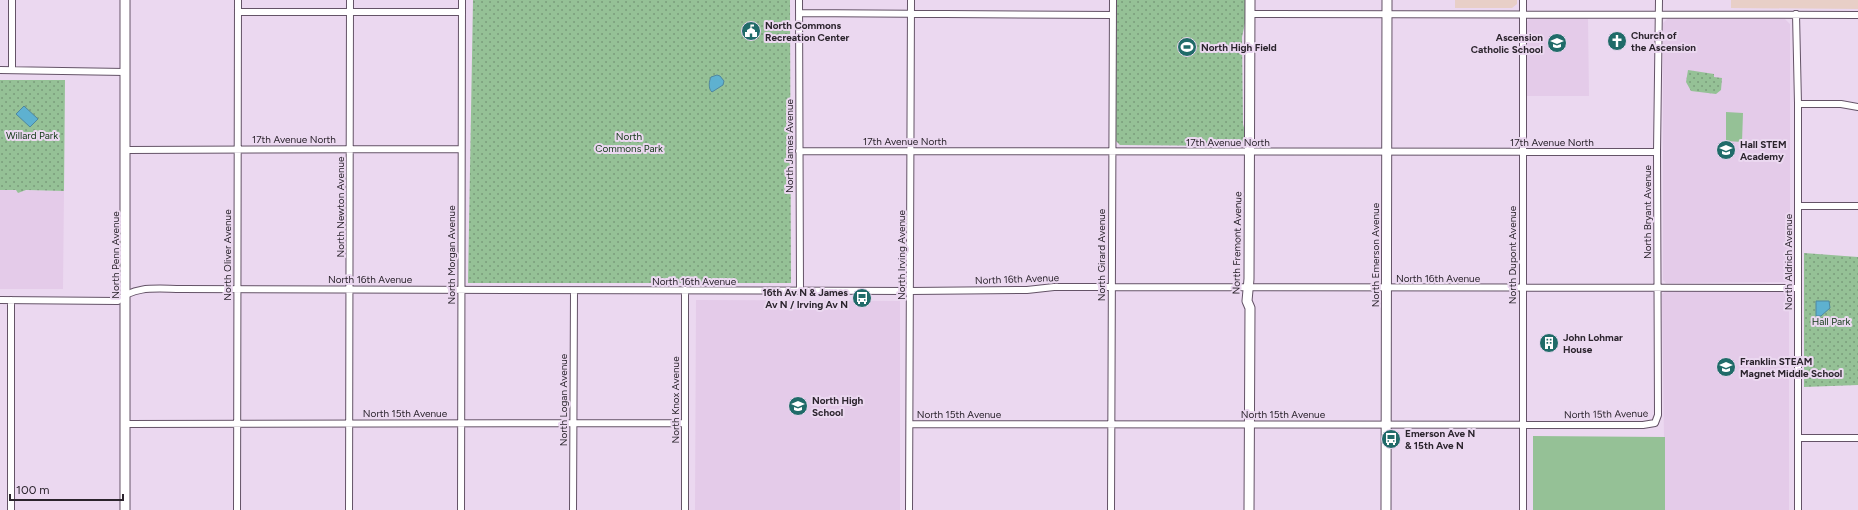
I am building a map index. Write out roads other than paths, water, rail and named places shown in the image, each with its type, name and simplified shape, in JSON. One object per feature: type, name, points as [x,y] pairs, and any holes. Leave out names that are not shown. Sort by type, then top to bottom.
[{"type":"street","points":[[12,0],[12,70]]},
{"type":"street","name":"North Penn Avenue","points":[[125,0],[125,510]]},
{"type":"street","name":"North Oliver Avenue","points":[[237,510],[238,0]]},
{"type":"street","name":"North Newton Avenue","points":[[349,510],[350,0]]},
{"type":"street","name":"North Morgan Avenue","points":[[461,510],[462,0]]},
{"type":"street","name":"North James Avenue","points":[[799,0],[800,291]]},
{"type":"street","name":"North Irving Avenue","points":[[909,510],[911,0]]},
{"type":"street","name":"North Girard Avenue","points":[[1111,510],[1113,0]]},
{"type":"street","name":"North Fremont Avenue","points":[[1249,510],[1250,308],[1247,301],[1247,288],[1249,279],[1248,151],[1250,135],[1250,0]]},
{"type":"street","name":"North Emerson Avenue","points":[[1386,510],[1387,0]]},
{"type":"street","name":"North Dupont Avenue","points":[[1522,0],[1523,510]]},
{"type":"street","name":"North Bryant Avenue","points":[[1655,423],[1658,414],[1657,288],[1659,0]]},
{"type":"street","points":[[238,12],[462,12]]},
{"type":"street","points":[[799,13],[1113,15]]},
{"type":"street","points":[[1251,14],[1858,15]]},
{"type":"street","name":"North Aldrich Avenue","points":[[1796,14],[1798,104],[1798,510]]},
{"type":"street","points":[[0,70],[125,72]]},
{"type":"street","points":[[1798,104],[1840,104],[1858,107]]},
{"type":"street","name":"17th Avenue North","points":[[126,150],[350,148],[461,149]]},
{"type":"street","name":"17th Avenue North","points":[[800,151],[1658,152]]},
{"type":"street","points":[[1798,206],[1858,206]]},
{"type":"street","name":"North 16th Avenue","points":[[126,294],[135,290],[237,289],[910,291],[1027,290],[1054,287],[1798,288]]},
{"type":"street","name":"North Knox Avenue","points":[[685,290],[685,510]]},
{"type":"street","name":"North Logan Avenue","points":[[573,510],[574,291]]},
{"type":"street","points":[[0,300],[118,301],[126,294]]},
{"type":"street","points":[[11,300],[11,510]]},
{"type":"street","name":"North 15th Avenue","points":[[910,424],[1643,425],[1655,423]]},
{"type":"street","name":"North 15th Avenue","points":[[124,424],[685,424]]},
{"type":"street","points":[[1798,438],[1858,438]]},
{"type":"water","points":[[717,75],[724,81],[723,85],[712,92],[709,87],[710,79],[711,77]]},
{"type":"water","points":[[24,106],[38,119],[30,127],[16,114]]},
{"type":"water","points":[[1816,301],[1829,301],[1830,308],[1821,316],[1816,316]]},
{"type":"place","name":"North Commons Recreation Center","points":[[751,31]]},
{"type":"place","name":"Church of the Ascension","points":[[1617,41]]},
{"type":"place","name":"Ascension Catholic School","points":[[1557,43]]},
{"type":"place","name":"North High Field","points":[[1187,47]]},
{"type":"place","name":"Hall STEM Academy","points":[[1726,150]]},
{"type":"place","name":"16th Av N & James Av N / Irving Av N","points":[[862,298]]},
{"type":"place","name":"John Lohmar House","points":[[1549,343]]},
{"type":"place","name":"Franklin STEAM Magnet Middle School","points":[[1726,367]]},
{"type":"place","name":"North High School","points":[[798,406]]},
{"type":"place","name":"Emerson Ave N & 15th Ave N","points":[[1391,439]]},
{"type":"park label","name":"Willard Park","points":[[32,135]]},
{"type":"park label","name":"North Commons Park","points":[[629,142]]},
{"type":"park label","name":"Hall Park","points":[[1831,321]]}]
